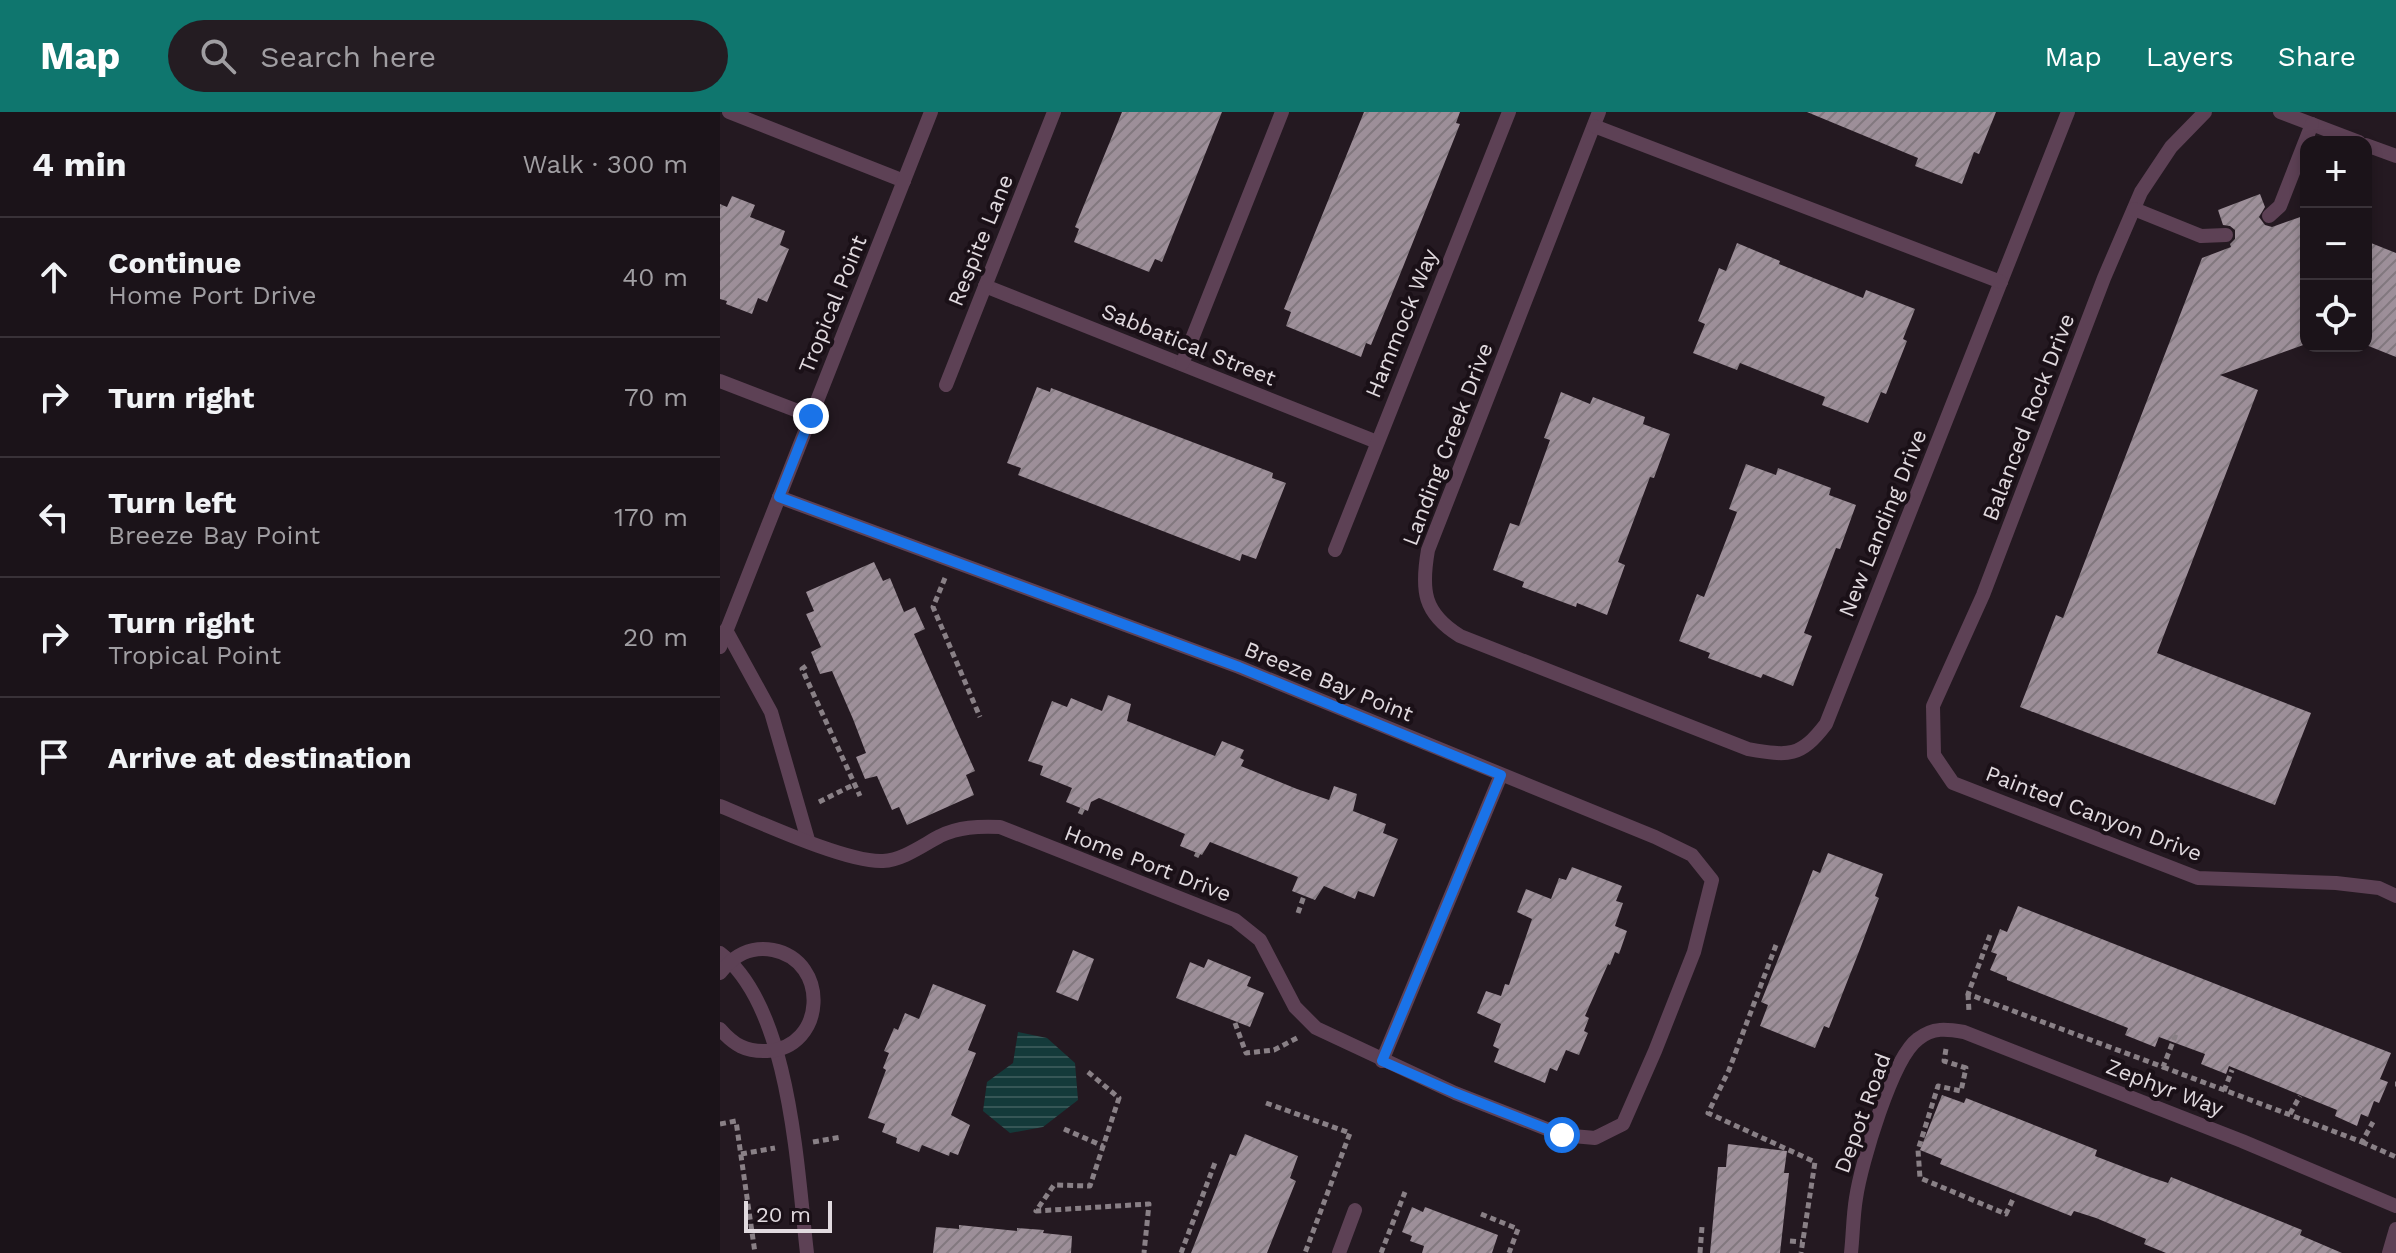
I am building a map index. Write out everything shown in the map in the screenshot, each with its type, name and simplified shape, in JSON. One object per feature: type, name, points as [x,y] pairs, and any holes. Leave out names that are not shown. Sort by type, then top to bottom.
[{"type":"lane","points":[[729,112],[904,181]]},
{"type":"lane","name":"Tropical Point","points":[[720,647],[931,112]]},
{"type":"lane","name":"Respite Lane","points":[[946,385],[1054,112]]},
{"type":"lane","points":[[1182,364],[1282,112]]},
{"type":"lane","name":"Hammock Way","points":[[1335,550],[1509,112]]},
{"type":"lane","name":"New Landing Drive","points":[[1606,693],[1748,749],[1792,753],[1811,744],[1826,724],[2068,112]]},
{"type":"lane","name":"Balanced Rock Drive","points":[[1934,755],[1933,706],[1983,595],[2104,278],[2141,192],[2188,118],[2205,112]]},
{"type":"lane","points":[[2280,112],[2343,136]]},
{"type":"lane","points":[[1597,119],[2001,282]]},
{"type":"lane","name":"Landing Creek Drive","points":[[1597,119],[1428,550],[1423,576],[1426,601],[1441,625],[1460,636],[1606,693]]},
{"type":"lane","points":[[2269,216],[2280,206],[2312,124]]},
{"type":"lane","points":[[2372,147],[2396,156]]},
{"type":"lane","points":[[2134,209],[2201,236],[2226,235]]},
{"type":"lane","name":"Sabbatical Street","points":[[985,286],[1377,442]]},
{"type":"lane","points":[[720,381],[811,416]]},
{"type":"lane","name":"Breeze Bay Point","points":[[779,497],[1225,662],[1655,837],[1692,855],[1712,880]]},
{"type":"lane","points":[[726,630],[771,712],[808,840]]},
{"type":"lane","name":"Painted Canyon Drive","points":[[1934,755],[1953,783],[2198,878],[2336,883],[2379,888],[2396,896]]},
{"type":"lane","points":[[1382,1061],[1501,775]]},
{"type":"lane","name":"Home Port Drive","points":[[720,806],[847,855],[884,862],[942,835],[974,825],[1000,827],[1235,920],[1260,940],[1295,1007],[1316,1028],[1455,1093],[1562,1135],[1595,1138],[1623,1124],[1694,952],[1712,880]]},
{"type":"lane","points":[[720,1029],[732,1043],[753,1052],[777,1051],[794,1043],[807,1029],[814,1012],[815,993],[809,976],[798,961],[773,950],[746,951],[725,957]]},
{"type":"lane","points":[[720,973],[725,957]]},
{"type":"lane","points":[[725,957],[753,993],[777,1051],[794,1140],[807,1253]]},
{"type":"lane","name":"Zephyr Way","points":[[1916,1039],[1938,1028],[1964,1032],[2242,1141],[2396,1206]]},
{"type":"lane","name":"Depot Road","points":[[1851,1253],[1856,1196],[1869,1144],[1897,1066],[1916,1039]]},
{"type":"lane","points":[[1339,1253],[1355,1210]]},
{"type":"lane","points":[[2389,1253],[2396,1229]]},
{"type":"path","points":[[933,607],[980,717]]},
{"type":"path","points":[[806,666],[802,669],[860,796]]},
{"type":"path","points":[[848,770],[857,769]]},
{"type":"path","points":[[800,812],[855,784]]},
{"type":"path","points":[[1298,913],[1304,896]]},
{"type":"path","points":[[1990,935],[1968,994],[2290,1114],[2396,1157]]},
{"type":"path","points":[[1776,945],[1729,1070],[1708,1113],[1815,1162],[1801,1253]]},
{"type":"path","points":[[1235,1023],[1246,1053],[1274,1050],[1316,1028]]},
{"type":"path","points":[[2163,1067],[2176,1034]]},
{"type":"path","points":[[2224,1091],[2232,1070]]},
{"type":"path","points":[[1088,1072],[1119,1098],[1090,1186],[1054,1185],[1036,1211],[1149,1204],[1144,1253]]},
{"type":"path","points":[[1938,1086],[1918,1150],[1920,1178],[2006,1214],[2014,1197]]},
{"type":"path","points":[[2290,1114],[2300,1096]]},
{"type":"path","points":[[1266,1103],[1350,1133],[1305,1253]]},
{"type":"path","points":[[720,1124],[736,1121],[755,1253]]},
{"type":"path","points":[[2362,1142],[2373,1122]]},
{"type":"path","points":[[1064,1129],[1103,1146]]},
{"type":"path","points":[[1181,1253],[1216,1160]]},
{"type":"path","points":[[1381,1253],[1405,1192]]},
{"type":"path","points":[[1481,1214],[1518,1229],[1509,1253]]},
{"type":"path","points":[[1700,1253],[1702,1227]]},
{"type":"path","points":[[1790,1241],[1802,1242]]},
{"type":"shaded area","points":[[1018,1032],[1047,1038],[1075,1063],[1078,1100],[1043,1127],[1010,1133],[983,1111],[987,1082],[1013,1063]]},
{"type":"building","points":[[1122,112],[1222,112],[1162,262],[1155,259],[1149,272],[1074,242],[1079,229],[1075,227]]},
{"type":"building","points":[[1364,112],[1460,112],[1456,123],[1460,124],[1371,345],[1366,343],[1361,357],[1286,326],[1291,312],[1284,309]]},
{"type":"building","points":[[1807,112],[1996,112],[1979,154],[1974,152],[1962,184],[1915,166],[1918,158]]},
{"type":"building","points":[[2260,194],[2265,207],[2259,217],[2265,225],[2272,227],[2300,217],[2300,346],[2220,375],[2258,390],[2157,653],[2311,713],[2275,805],[2020,707],[2056,615],[2063,618],[2202,258],[2231,247],[2235,239],[2235,230],[2223,225],[2218,210]]},
{"type":"building","points":[[732,196],[755,205],[750,217],[785,231],[780,245],[789,249],[767,302],[758,298],[752,314],[720,299],[720,204],[727,207]]},
{"type":"building","points":[[1737,243],[1780,261],[1779,264],[1863,298],[1866,290],[1915,309],[1903,339],[1907,341],[1886,394],[1881,392],[1868,423],[1822,405],[1825,397],[1740,363],[1737,370],[1693,353],[1705,324],[1698,321],[1719,268],[1726,271]]},
{"type":"building","points":[[2372,243],[2396,253],[2396,357],[2372,347]]},
{"type":"building","points":[[1037,387],[1050,392],[1051,388],[1273,473],[1272,478],[1286,483],[1256,559],[1242,554],[1240,561],[1018,475],[1021,468],[1007,463]]},
{"type":"building","points":[[1561,392],[1590,404],[1593,397],[1645,417],[1643,424],[1670,434],[1618,562],[1625,565],[1607,615],[1522,587],[1524,582],[1493,570],[1510,523],[1519,526],[1550,440],[1544,438]]},
{"type":"building","points":[[1746,464],[1776,475],[1778,468],[1831,488],[1829,495],[1856,505],[1804,633],[1812,636],[1793,686],[1763,674],[1761,678],[1708,658],[1710,653],[1679,641],[1697,594],[1704,597],[1737,512],[1729,509]]},
{"type":"building","points":[[874,562],[883,581],[890,578],[904,612],[915,607],[925,629],[914,634],[975,771],[966,775],[974,795],[907,825],[899,807],[892,810],[877,776],[865,779],[856,757],[866,753],[832,671],[820,674],[811,652],[821,647],[806,614],[814,611],[806,592]]},
{"type":"building","points":[[1108,695],[1131,704],[1127,721],[1215,756],[1222,741],[1244,750],[1240,758],[1244,760],[1241,766],[1297,789],[1329,800],[1334,786],[1357,794],[1353,811],[1386,824],[1383,833],[1398,839],[1374,897],[1358,891],[1355,899],[1324,886],[1315,900],[1292,891],[1298,877],[1210,842],[1202,855],[1180,846],[1185,834],[1099,798],[1091,802],[1088,811],[1066,802],[1072,788],[1040,775],[1043,766],[1028,761],[1052,701],[1067,707],[1071,698],[1102,711]]},
{"type":"building","points":[[1828,853],[1883,874],[1875,896],[1879,898],[1860,949],[1829,1028],[1824,1026],[1815,1048],[1760,1026],[1768,1005],[1761,1002],[1813,870],[1820,873]]},
{"type":"building","points":[[1572,867],[1622,886],[1616,901],[1623,903],[1615,926],[1627,931],[1619,954],[1615,952],[1608,964],[1585,1016],[1589,1018],[1584,1031],[1588,1033],[1579,1055],[1566,1050],[1557,1071],[1550,1068],[1545,1083],[1494,1062],[1499,1049],[1493,1046],[1501,1024],[1477,1013],[1486,991],[1501,996],[1505,984],[1509,985],[1532,919],[1517,912],[1526,889],[1551,899],[1559,878],[1566,880]]},
{"type":"building","points":[[2018,906],[2391,1053],[2380,1079],[2388,1082],[2379,1103],[2374,1101],[2368,1117],[2361,1114],[2357,1126],[2335,1116],[2337,1110],[2229,1066],[2226,1074],[2201,1064],[2205,1054],[2159,1037],[2155,1047],[2125,1035],[2128,1028],[2007,980],[2007,977],[1990,970],[1997,954],[1991,952],[2000,929],[2007,932]]},
{"type":"building","points":[[1073,950],[1094,959],[1078,1001],[1056,992]]},
{"type":"building","points":[[1208,959],[1251,977],[1247,986],[1264,993],[1250,1027],[1176,998],[1190,962],[1204,968]]},
{"type":"building","points":[[933,984],[986,1005],[968,1050],[976,1053],[951,1115],[970,1125],[958,1155],[950,1152],[949,1156],[922,1145],[919,1152],[896,1143],[897,1138],[882,1132],[885,1124],[868,1118],[886,1070],[883,1068],[889,1053],[884,1051],[894,1028],[898,1030],[905,1013],[919,1019]]},
{"type":"building","points":[[1942,1095],[1964,1103],[1966,1098],[2097,1150],[2095,1156],[2147,1176],[2168,1183],[2171,1177],[2302,1230],[2300,1235],[2342,1253],[2166,1253],[2144,1244],[2146,1239],[2096,1218],[2074,1211],[2071,1216],[1940,1164],[1942,1159],[1920,1150]]},
{"type":"building","points":[[1245,1134],[1298,1156],[1290,1178],[1296,1181],[1267,1253],[1191,1253],[1230,1154],[1236,1156]]},
{"type":"building","points":[[1728,1144],[1787,1151],[1784,1173],[1789,1173],[1780,1253],[1710,1253],[1718,1167],[1726,1167]]},
{"type":"building","points":[[1412,1207],[1423,1212],[1425,1207],[1498,1235],[1492,1253],[1422,1253],[1424,1246],[1410,1241],[1412,1236],[1402,1232]]},
{"type":"building","points":[[959,1225],[1017,1231],[1017,1228],[1044,1230],[1043,1233],[1072,1236],[1071,1253],[933,1253],[936,1227],[959,1229]]},
{"type":"route","points":[[811,416],[779,497],[1239,667],[1501,775],[1382,1061],[1562,1135]]}]
